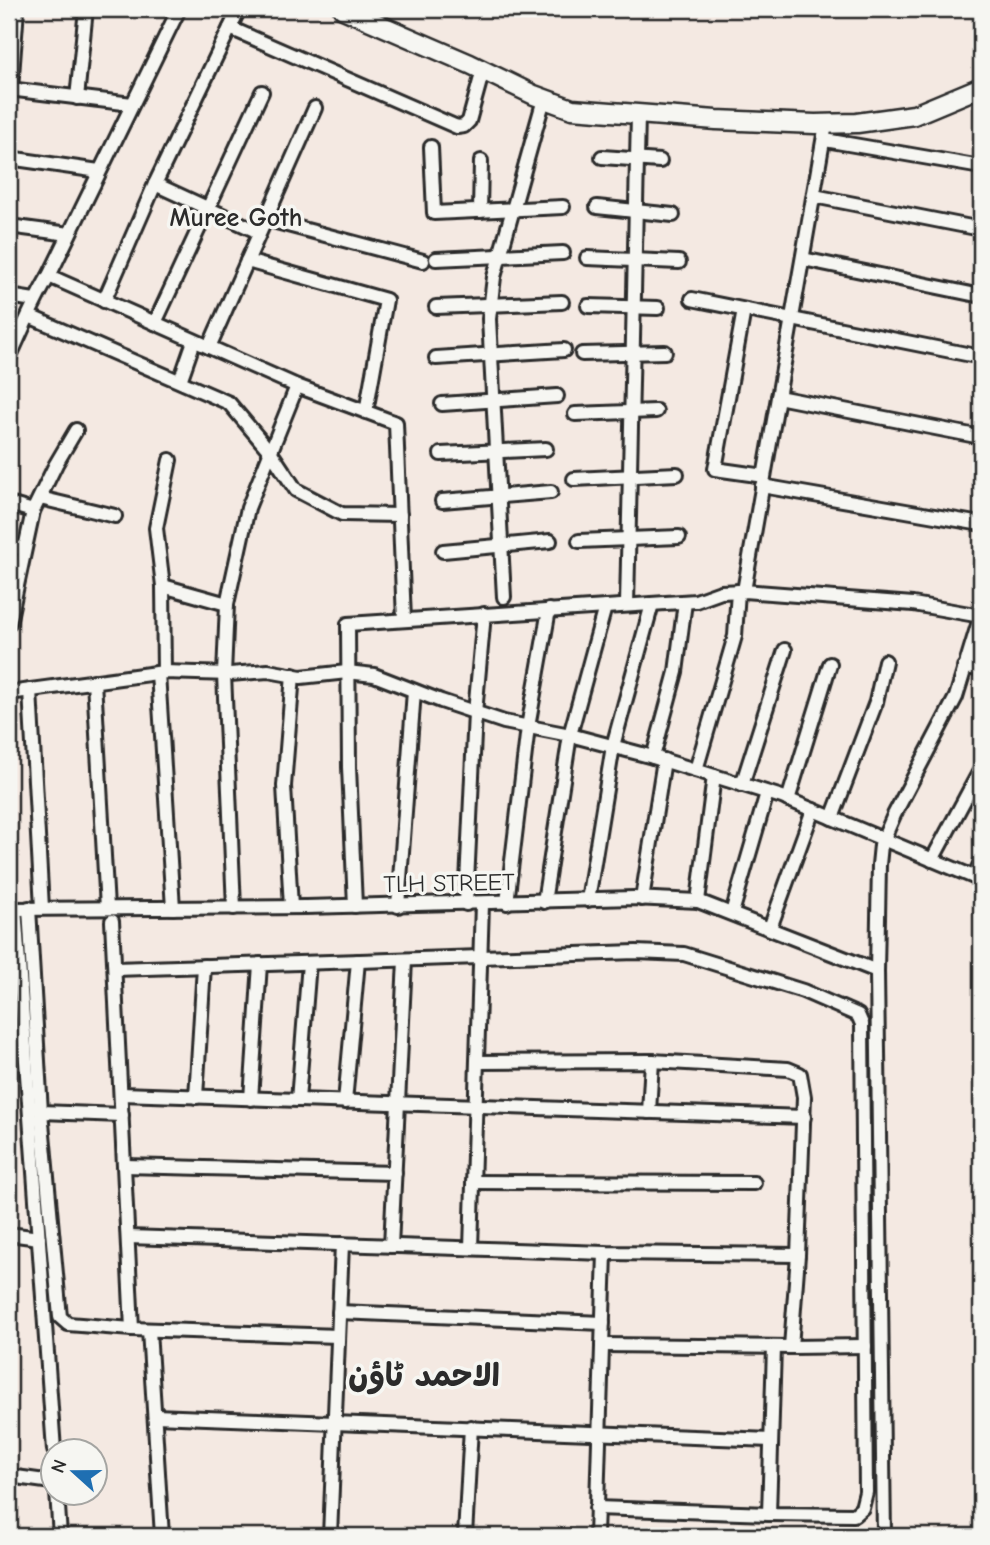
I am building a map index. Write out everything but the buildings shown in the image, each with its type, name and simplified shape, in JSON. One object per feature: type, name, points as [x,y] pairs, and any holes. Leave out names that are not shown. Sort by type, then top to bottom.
[{"type":"street","points":[[17,9],[10,89],[132,104]]},
{"type":"street","points":[[77,99],[86,9]]},
{"type":"street","points":[[9,358],[34,300],[49,276],[180,9]]},
{"type":"street","points":[[104,301],[155,184],[239,9]]},
{"type":"street","points":[[343,9],[572,109],[825,132],[981,167]]},
{"type":"street","points":[[230,28],[457,127],[464,126],[469,121],[484,70]]},
{"type":"street","points":[[825,132],[902,118],[981,87]]},
{"type":"street","points":[[155,323],[262,92]]},
{"type":"street","points":[[504,597],[490,304],[500,256],[544,99]]},
{"type":"street","points":[[209,347],[315,108]]},
{"type":"street","points":[[627,605],[638,115]]},
{"type":"street","points":[[696,770],[735,636],[825,132]]},
{"type":"street","points":[[431,147],[434,213],[563,207]]},
{"type":"street","points":[[602,157],[660,161]]},
{"type":"street","points":[[9,158],[99,171]]},
{"type":"street","points":[[480,211],[481,161]]},
{"type":"street","points":[[155,184],[260,232]]},
{"type":"street","points":[[814,196],[981,229]]},
{"type":"street","points":[[597,207],[673,215]]},
{"type":"street","points":[[265,219],[430,260],[563,253]]},
{"type":"street","points":[[9,226],[69,234]]},
{"type":"street","points":[[587,258],[679,261]]},
{"type":"street","points":[[803,259],[981,296]]},
{"type":"street","points":[[247,261],[386,300],[366,412]]},
{"type":"street","points":[[49,276],[297,386],[396,423],[404,620]]},
{"type":"street","points":[[9,296],[34,300]]},
{"type":"street","points":[[692,299],[981,357]]},
{"type":"street","points":[[436,307],[562,302]]},
{"type":"street","points":[[589,306],[658,308]]},
{"type":"street","points":[[744,310],[715,469],[981,524]]},
{"type":"street","points":[[29,316],[229,402],[272,454],[296,490],[342,514],[400,515]]},
{"type":"street","points":[[180,381],[194,341]]},
{"type":"street","points":[[436,358],[564,351]]},
{"type":"street","points":[[582,355],[665,352]]},
{"type":"street","points":[[234,908],[224,674],[227,604],[248,508],[272,454],[297,386]]},
{"type":"street","points":[[442,404],[557,396]]},
{"type":"street","points":[[778,397],[981,437]]},
{"type":"street","points":[[575,414],[656,411]]},
{"type":"street","points":[[9,623],[33,511],[76,430]]},
{"type":"street","points":[[441,454],[546,449]]},
{"type":"street","points":[[170,460],[157,519],[163,586],[161,672],[173,908]]},
{"type":"street","points":[[574,479],[677,474]]},
{"type":"street","points":[[442,501],[551,492]]},
{"type":"street","points":[[40,498],[115,516]]},
{"type":"street","points":[[9,504],[33,511]]},
{"type":"street","points":[[579,541],[679,537]]},
{"type":"street","points":[[443,551],[550,541]]},
{"type":"street","points":[[9,547],[23,548]]},
{"type":"street","points":[[163,586],[227,604]]},
{"type":"street","points":[[355,906],[348,624],[685,602],[721,592],[741,591],[913,604],[981,616],[956,697],[894,815],[884,839],[879,865],[877,971],[884,1536]]},
{"type":"street","points":[[642,899],[658,759],[676,672],[685,602]]},
{"type":"street","points":[[588,900],[613,746],[652,604]]},
{"type":"street","points":[[544,902],[570,735],[605,607]]},
{"type":"street","points":[[507,903],[528,727],[548,610]]},
{"type":"street","points":[[466,904],[475,713],[484,614]]},
{"type":"street","points":[[742,785],[785,650]]},
{"type":"street","points":[[832,818],[876,702],[886,660]]},
{"type":"street","points":[[788,800],[830,664]]},
{"type":"street","points":[[964,667],[981,669]]},
{"type":"street","points":[[9,693],[161,672],[224,674],[268,671],[301,677],[348,672],[374,675],[475,713],[613,746],[788,800],[977,879],[981,862]]},
{"type":"street","points":[[290,907],[284,786],[293,675]]},
{"type":"street","points":[[94,681],[107,908]]},
{"type":"street","points":[[30,690],[42,908]]},
{"type":"street","points":[[398,906],[414,691]]},
{"type":"street","points":[[932,860],[981,769]]},
{"type":"street","points":[[698,901],[714,776]]},
{"type":"street","points":[[732,913],[767,793]]},
{"type":"street","points":[[770,928],[813,810]]},
{"type":"street","name":"TLH STREET","points":[[18,908],[398,906],[642,899],[698,901],[877,971]]},
{"type":"street","points":[[471,1248],[482,904]]},
{"type":"street","points":[[18,908],[60,1317],[68,1324],[132,1329],[338,1336]]},
{"type":"street","points":[[18,908],[53,1436]]},
{"type":"street","points":[[112,921],[132,1329]]},
{"type":"street","points":[[115,969],[636,952],[684,954],[803,991],[858,1015],[862,1024],[865,1346],[866,1492],[862,1508],[853,1515],[596,1508]]},
{"type":"street","points":[[391,1246],[405,960]]},
{"type":"street","points":[[345,1102],[358,961]]},
{"type":"street","points":[[298,1100],[309,963]]},
{"type":"street","points":[[251,1099],[260,964]]},
{"type":"street","points":[[196,1097],[204,966]]},
{"type":"street","points":[[478,1062],[652,1061],[788,1069],[800,1074],[803,1083],[803,1117],[798,1255],[791,1347]]},
{"type":"street","points":[[649,1112],[652,1061]]},
{"type":"street","points":[[121,1094],[803,1117]]},
{"type":"street","points":[[41,1112],[122,1115]]},
{"type":"street","points":[[125,1166],[395,1173]]},
{"type":"street","points":[[473,1182],[754,1183]]},
{"type":"street","points":[[9,1234],[39,1238]]},
{"type":"street","points":[[128,1237],[605,1253],[798,1255]]},
{"type":"street","points":[[330,1536],[342,1244]]},
{"type":"street","points":[[596,1536],[605,1253]]},
{"type":"street","points":[[339,1312],[603,1323]]},
{"type":"street","points":[[149,1330],[162,1536]]},
{"type":"street","points":[[602,1345],[865,1346]]},
{"type":"street","points":[[769,1514],[774,1347]]},
{"type":"street","points":[[155,1416],[771,1440]]},
{"type":"street","points":[[465,1536],[471,1427]]},
{"type":"street","points":[[9,1476],[38,1480]]},
{"type":"street","points":[[58,1506],[60,1536]]},
{"type":"district","name":"Muree Goth","points":[[236,217]]},
{"type":"district","name":"الاحمد ٹاؤن","points":[[424,1375]]}]
